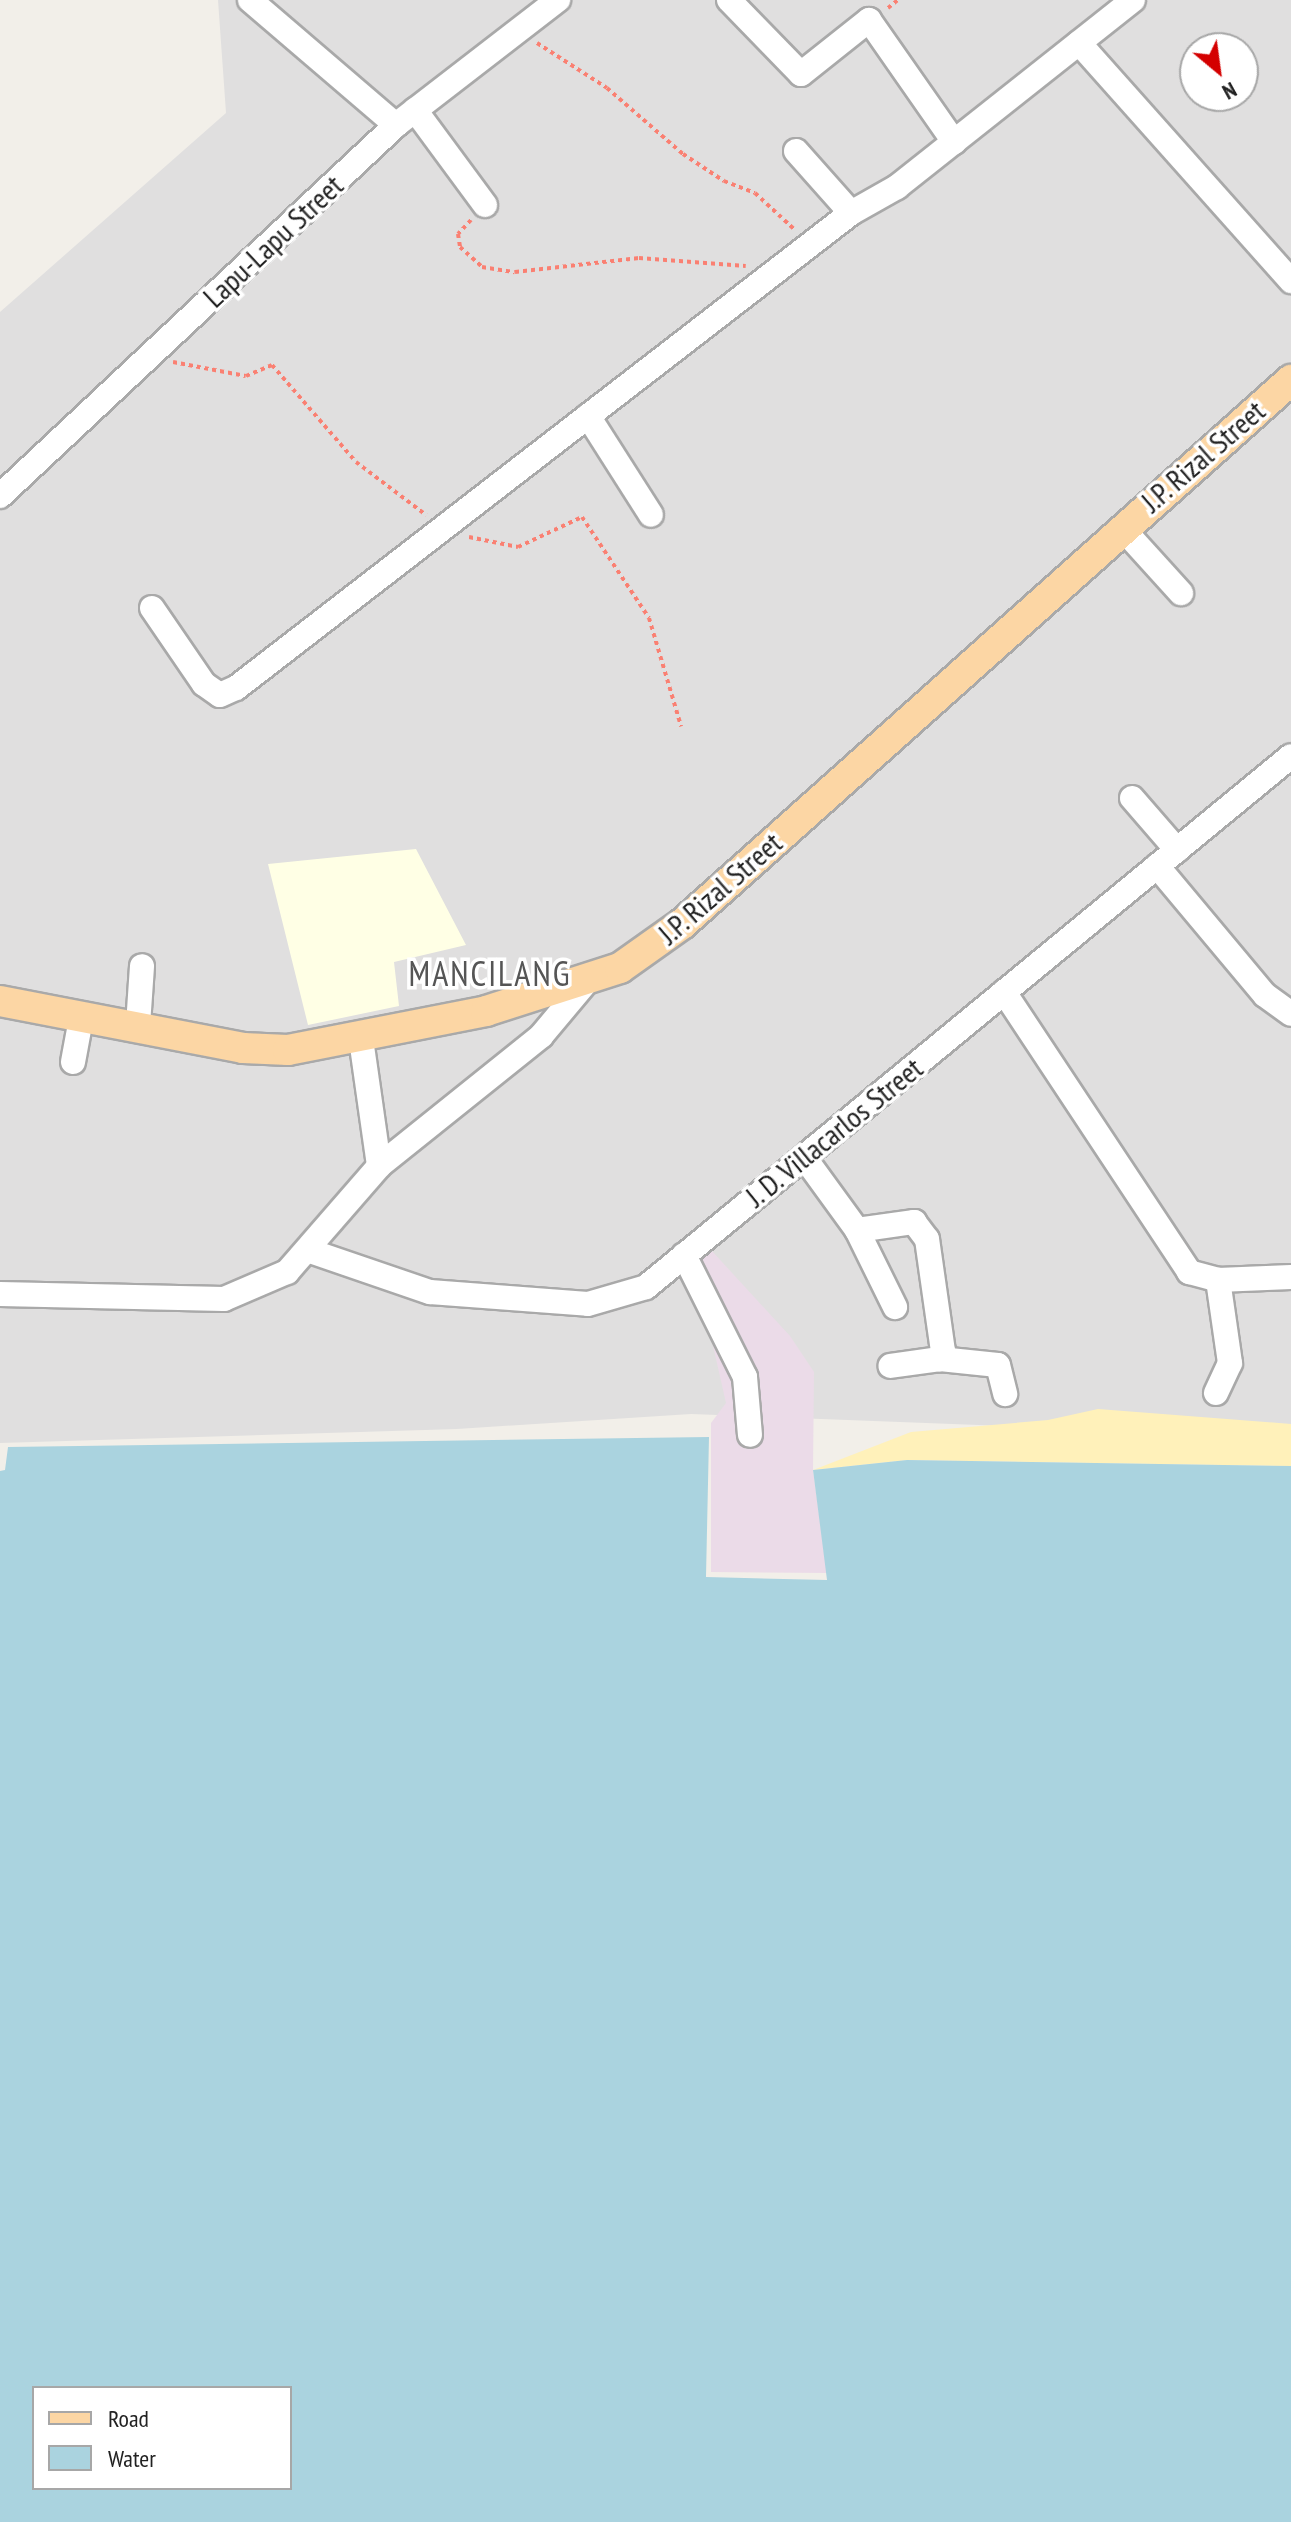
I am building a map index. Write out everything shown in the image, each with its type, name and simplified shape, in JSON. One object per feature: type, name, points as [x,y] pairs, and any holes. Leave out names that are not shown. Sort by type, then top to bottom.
[{"type":"main road","name":"J.P. Rizal Street","points":[[0,1001],[81,1019],[138,1025],[243,1048],[288,1050],[361,1039],[486,1011],[588,980],[647,952],[1291,380]]},
{"type":"street","points":[[250,0],[406,118],[485,205]]},
{"type":"street","name":"Lapu-Lapu Street","points":[[0,496],[406,118],[558,0]]},
{"type":"street","points":[[729,0],[801,74],[869,20],[954,142]]},
{"type":"street","points":[[152,608],[204,684],[220,695],[236,688],[851,213],[897,187],[1133,0]]},
{"type":"street","points":[[1079,43],[1291,281]]},
{"type":"street","points":[[796,151],[851,213]]},
{"type":"street","points":[[588,416],[651,515]]},
{"type":"street","points":[[1122,528],[1181,593]]},
{"type":"street","name":"J. D. Villacarlos Street","points":[[307,1250],[430,1292],[588,1304],[646,1287],[1291,756]]},
{"type":"street","points":[[1132,798],[1177,850]]},
{"type":"street","points":[[1157,866],[1265,995],[1291,1014]]},
{"type":"street","points":[[138,1025],[142,966]]},
{"type":"street","points":[[0,1294],[224,1299],[287,1272],[379,1166],[541,1036],[588,980]]},
{"type":"street","points":[[1004,992],[1189,1272],[1218,1280],[1291,1277]]},
{"type":"street","points":[[73,1062],[81,1019]]},
{"type":"street","points":[[361,1039],[379,1166]]},
{"type":"street","points":[[804,1157],[857,1230],[895,1307]]},
{"type":"street","points":[[857,1230],[896,1223],[920,1227],[927,1239],[943,1351],[940,1359]]},
{"type":"street","points":[[684,1255],[745,1377],[750,1435]]},
{"type":"street","points":[[1216,1393],[1230,1363],[1218,1280]]},
{"type":"street","points":[[890,1366],[940,1359],[998,1365],[1005,1394]]},
{"type":"path","points":[[518,31],[607,88],[683,154],[724,181],[755,193],[810,245]]},
{"type":"path","points":[[485,205],[458,234],[460,247],[482,267],[515,272],[639,258],[716,261],[776,271]]},
{"type":"path","points":[[192,369],[246,376],[272,365],[356,462],[444,527],[474,539],[518,547],[582,517],[649,618],[681,726]]},
{"type":"shaded area","points":[[218,0],[1291,0],[1291,1437],[691,1414],[457,1429],[0,1443],[0,312],[226,113]]},
{"type":"shaded area","points":[[416,849],[466,945],[394,962],[399,1006],[308,1025],[268,864]]},
{"type":"shaded area","points":[[711,1250],[790,1336],[814,1372],[813,1470],[827,1573],[711,1572],[711,1423],[726,1403],[694,1262]]},
{"type":"sand","points":[[1098,1409],[1291,1424],[1291,1466],[907,1460],[813,1470],[911,1432],[1048,1420]]},
{"type":"water","points":[[709,1437],[706,1577],[827,1580],[813,1470],[907,1460],[1291,1466],[1291,2522],[0,2522],[0,1471],[5,1470],[8,1447]]},
{"type":"district","name":"MANCILANG","points":[[490,974]]}]
